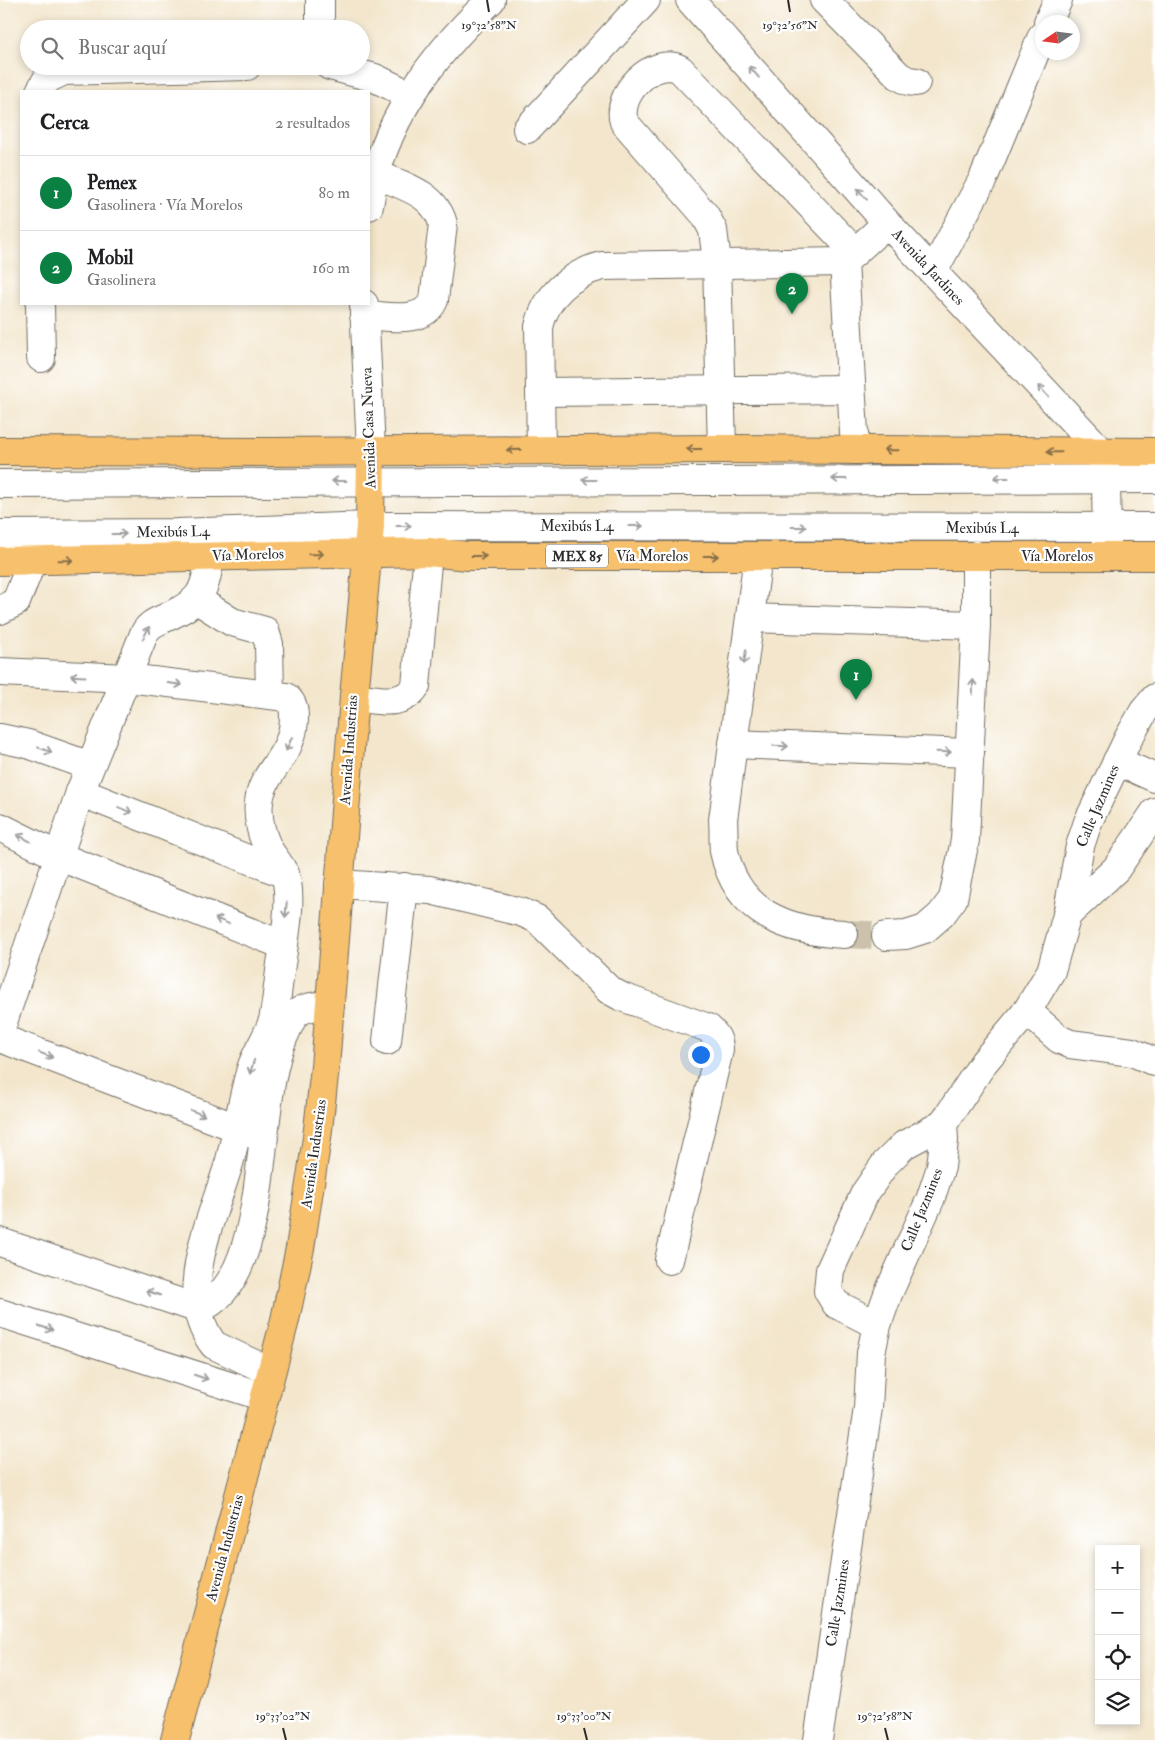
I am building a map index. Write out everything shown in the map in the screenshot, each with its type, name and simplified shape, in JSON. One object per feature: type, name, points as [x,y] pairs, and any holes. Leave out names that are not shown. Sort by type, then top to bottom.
[{"type":"main road","points":[[0,451],[722,449],[1155,452]]},
{"type":"main road","name":"Avenida Casa Nueva","points":[[367,553],[370,526],[371,450]]},
{"type":"main road","name":"Vía Morelos","points":[[0,561],[428,552],[468,556],[1155,556]]},
{"type":"main road","name":"Avenida Industrias","points":[[175,1740],[268,1384],[300,1248],[317,1138],[330,1005],[367,553]]},
{"type":"street","points":[[320,0],[320,20]]},
{"type":"street","points":[[370,201],[376,174],[385,147],[410,95],[429,67],[491,0]]},
{"type":"street","points":[[527,129],[646,0]]},
{"type":"street","name":"Avenida Jardines","points":[[690,0],[886,223],[1102,452]]},
{"type":"street","points":[[824,0],[899,76],[908,82],[916,82]]},
{"type":"street","points":[[1051,15],[1058,0]]},
{"type":"street","points":[[933,272],[983,179],[1035,53]]},
{"type":"street","points":[[722,449],[717,262],[713,230],[709,219],[624,122],[622,108],[629,92],[649,72],[657,68],[672,66],[680,69],[850,257],[850,389],[855,450]]},
{"type":"street","points":[[41,90],[47,79],[57,75]]},
{"type":"street","points":[[364,75],[375,78],[410,95]]},
{"type":"street","points":[[364,310],[416,316],[427,312],[431,308],[434,300],[443,224],[438,210],[430,200],[376,174]]},
{"type":"street","points":[[541,449],[540,327],[542,313],[549,301],[575,276],[602,266],[850,257],[886,223]]},
{"type":"street","points":[[40,305],[40,358]]},
{"type":"street","name":"Avenida Casa Nueva","points":[[364,310],[371,450]]},
{"type":"street","points":[[540,392],[720,392],[850,389]]},
{"type":"street","points":[[1102,452],[1106,479],[1107,556]]},
{"type":"street","points":[[0,484],[1155,479]]},
{"type":"street","name":"Mexibús L4","points":[[0,534],[177,533],[370,526],[1155,527]]},
{"type":"street","points":[[354,698],[399,701],[411,694],[416,686],[428,552]]},
{"type":"street","points":[[886,936],[906,935],[926,929],[941,915],[953,899],[965,840],[976,625],[976,555]]},
{"type":"street","points":[[0,1031],[80,792],[147,629],[157,621],[191,605],[203,589],[210,556]]},
{"type":"street","points":[[758,556],[723,820],[724,850],[732,877],[746,899],[767,915],[785,925],[812,932],[844,934]]},
{"type":"street","points":[[0,610],[16,602],[32,561]]},
{"type":"street","points":[[196,599],[232,622],[265,631],[269,644],[270,695]]},
{"type":"street","points":[[750,618],[976,625]]},
{"type":"street","points":[[0,672],[127,678],[286,697],[294,709],[291,739],[282,759],[262,788],[259,802],[264,838],[285,874],[288,892],[276,1009],[272,1024],[251,1069],[250,1133],[255,1204],[252,1228],[242,1258],[225,1291],[215,1300],[199,1309],[0,1242]]},
{"type":"street","name":"Calle Jazmines","points":[[818,1740],[868,1408],[871,1353],[877,1324],[888,1294],[930,1200],[941,1167],[944,1140],[943,1124],[984,1062],[1027,1010],[1051,971],[1067,915],[1080,846],[1117,761],[1144,711],[1155,698]]},
{"type":"street","points":[[0,738],[28,744],[90,766]]},
{"type":"street","points":[[733,744],[970,754]]},
{"type":"street","points":[[1117,761],[1155,778]]},
{"type":"street","points":[[80,792],[285,874]]},
{"type":"street","points":[[1067,915],[1116,869],[1155,812]]},
{"type":"street","points":[[0,827],[58,856],[284,945]]},
{"type":"street","points":[[339,884],[430,890],[521,912],[537,919],[609,990],[622,997],[708,1028],[714,1033],[719,1042],[719,1050],[669,1260]]},
{"type":"street","points":[[387,1041],[404,887]]},
{"type":"street","points":[[268,1384],[214,1344],[207,1333],[199,1309],[197,1294],[202,1246],[220,1191],[250,1133],[277,1053],[292,1019],[298,1012],[308,1008],[330,1005]]},
{"type":"street","points":[[1027,1010],[1059,1038],[1070,1044],[1132,1052],[1155,1062]]},
{"type":"street","points":[[0,1038],[250,1133]]},
{"type":"street","points":[[877,1324],[843,1309],[832,1300],[828,1281],[830,1270],[864,1193],[885,1164],[904,1145],[943,1124]]},
{"type":"street","points":[[220,1191],[255,1204]]},
{"type":"street","points":[[202,1246],[242,1258]]},
{"type":"street","points":[[0,1313],[268,1384]]},
{"type":"tunnel","points":[[844,934],[886,936]]},
{"type":"place","name":"Mobil","points":[[792,314]]},
{"type":"place","name":"Pemex","points":[[856,700]]}]
